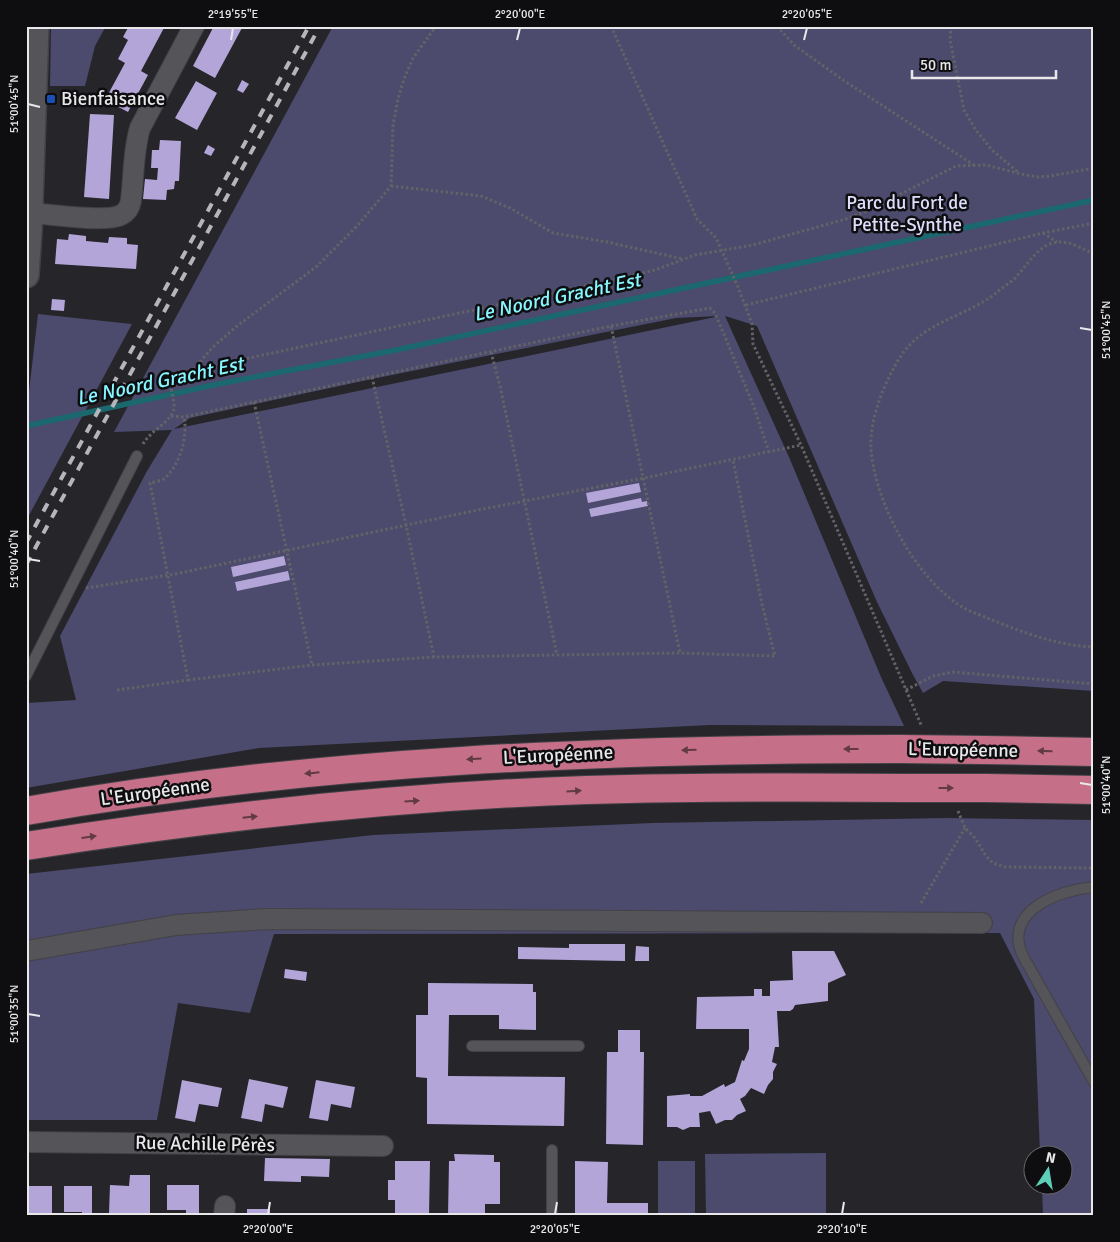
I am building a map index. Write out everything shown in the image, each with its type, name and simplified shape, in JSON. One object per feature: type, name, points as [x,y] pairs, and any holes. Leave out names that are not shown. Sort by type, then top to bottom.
[{"type":"highway","name":"L'Européenne","points":[[34,810],[239,780],[463,760],[687,750],[900,749],[1094,752]]},
{"type":"highway","name":"L'Européenne","points":[[33,845],[248,817],[364,805],[586,790],[726,787],[1094,790]]},
{"type":"street","points":[[26,276],[36,26]]},
{"type":"street","points":[[28,225],[106,219],[120,216],[126,212],[130,201],[136,143],[140,128],[194,26]]},
{"type":"street","points":[[26,951],[176,925],[267,919],[982,923]]},
{"type":"street","name":"Rue Achille Pérès","points":[[26,1142],[383,1146]]},
{"type":"lane","points":[[26,676],[137,456]]},
{"type":"lane","points":[[1094,887],[1066,891],[1054,895],[1035,907],[1022,926],[1019,939],[1021,952],[1094,1082]]},
{"type":"lane","points":[[472,1046],[579,1046]]},
{"type":"lane","points":[[552,1150],[552,1216]]},
{"type":"path","points":[[193,370],[213,347],[237,326],[329,256],[392,186],[392,138],[398,99],[411,63],[436,26]]},
{"type":"path","points":[[611,26],[697,219],[716,238],[738,287],[752,324],[754,344],[801,446],[906,690],[933,676],[952,672],[1094,684]]},
{"type":"path","points":[[777,26],[794,46],[974,166]]},
{"type":"path","points":[[951,26],[950,40],[964,110],[975,129],[992,150],[1021,174]]},
{"type":"path","points":[[137,456],[148,436],[170,416],[174,408],[167,374],[609,281],[648,272],[704,252],[753,245],[846,219],[869,210],[956,166],[986,165],[1038,177],[1094,168]]},
{"type":"path","points":[[392,186],[481,196],[510,208],[553,233],[607,242],[684,259]]},
{"type":"path","points":[[746,306],[1043,233],[1094,223]]},
{"type":"path","points":[[1043,233],[1058,242],[1073,245],[1094,254]]},
{"type":"path","points":[[1058,242],[1041,249],[1012,280],[994,294],[930,329],[914,341],[904,353],[881,395],[871,448],[880,486],[897,532],[917,564],[948,596],[964,609],[1010,628],[1068,644],[1094,647]]},
{"type":"path","points":[[170,416],[184,417],[611,326],[710,308],[715,313],[754,407],[769,452]]},
{"type":"path","points":[[611,326],[680,653]]},
{"type":"path","points":[[491,352],[557,655]]},
{"type":"path","points":[[372,376],[434,657]]},
{"type":"path","points":[[254,402],[312,665]]},
{"type":"path","points":[[184,417],[186,435],[180,453],[170,472],[163,480],[150,483],[188,680]]},
{"type":"path","points":[[68,591],[168,576],[524,500],[801,446]]},
{"type":"path","points":[[117,690],[312,665],[434,657],[680,653],[775,656],[762,604],[734,460]]},
{"type":"path","points":[[910,922],[965,828],[975,838],[989,860],[998,865],[1005,867],[1094,868]]},
{"type":"green space","points":[[51,26],[106,26],[95,46],[85,86],[50,86]]},
{"type":"green space","name":"Parc du Fort de Petite-Synthe","points":[[333,26],[1094,26],[1094,691],[943,681],[923,693],[877,602],[757,326],[725,316],[789,457],[881,677],[904,726],[710,725],[259,748],[26,788],[26,703],[76,700],[60,636],[147,471],[172,430],[114,432]],"holes":[[[720,316],[174,429],[190,418],[372,379],[676,318]]]},
{"type":"green space","points":[[38,314],[132,324],[26,521],[26,417]]},
{"type":"green space","points":[[946,818],[1094,820],[1094,1216],[1043,1216],[1042,1194],[1072,1194],[1072,1144],[1040,1144],[1034,999],[1000,933],[274,934],[250,1013],[178,1003],[157,1120],[26,1120],[26,874],[373,835],[652,823]]},
{"type":"green space","points":[[826,1153],[826,1216],[706,1216],[705,1154]]},
{"type":"green space","points":[[658,1161],[695,1161],[695,1216],[658,1216]]},
{"type":"building","points":[[129,26],[165,26],[141,71],[148,75],[128,112],[105,100],[125,63],[118,59],[128,40],[123,37]]},
{"type":"building","points":[[214,26],[243,26],[215,78],[193,66]]},
{"type":"building","points":[[242,80],[249,84],[243,93],[237,90]]},
{"type":"building","points":[[196,81],[217,93],[197,130],[175,118]]},
{"type":"building","points":[[90,114],[114,115],[109,199],[84,197]]},
{"type":"building","points":[[160,140],[181,141],[179,181],[175,181],[174,189],[167,190],[166,200],[143,199],[145,179],[157,180],[158,168],[151,168],[152,150],[159,150]]},
{"type":"building","points":[[208,145],[215,149],[211,156],[204,153]]},
{"type":"building","points":[[69,234],[86,236],[86,241],[108,243],[109,237],[127,238],[127,244],[138,245],[136,269],[55,264],[57,239],[68,240]]},
{"type":"building","points":[[52,299],[65,300],[64,311],[51,310]]},
{"type":"building","points":[[639,483],[641,492],[588,503],[586,493]]},
{"type":"building","points":[[641,498],[642,502],[647,501],[648,506],[591,517],[589,509]]},
{"type":"building","points":[[284,556],[286,565],[233,577],[231,567]]},
{"type":"building","points":[[288,571],[290,580],[237,591],[235,582]]},
{"type":"building","points":[[569,944],[625,944],[625,961],[518,959],[518,947],[569,948]]},
{"type":"building","points":[[636,946],[649,947],[649,961],[635,961]]},
{"type":"building","points":[[792,951],[834,951],[846,975],[828,983],[828,1001],[795,1005],[790,1011],[777,1011],[779,1047],[775,1047],[772,1062],[777,1064],[773,1072],[773,1079],[764,1094],[751,1088],[740,1099],[746,1111],[737,1115],[732,1120],[725,1120],[716,1124],[710,1111],[699,1113],[700,1127],[690,1127],[683,1130],[677,1127],[667,1127],[667,1096],[690,1094],[690,1096],[702,1096],[724,1084],[725,1087],[735,1082],[742,1060],[744,1061],[749,1049],[749,1029],[696,1029],[697,997],[754,996],[754,989],[762,989],[762,996],[770,996],[770,981],[793,980]]},
{"type":"building","points":[[285,969],[307,972],[306,981],[284,978]]},
{"type":"building","points":[[428,983],[533,984],[533,992],[536,992],[536,1030],[499,1029],[499,1015],[449,1015],[448,1076],[565,1077],[564,1126],[427,1124],[427,1078],[416,1077],[416,1015],[428,1015]]},
{"type":"building","points":[[618,1030],[640,1030],[640,1052],[644,1052],[643,1145],[606,1144],[607,1052],[618,1052]]},
{"type":"building","points":[[249,1079],[288,1087],[283,1108],[265,1104],[262,1122],[241,1118]]},
{"type":"building","points":[[182,1080],[222,1088],[218,1107],[199,1104],[195,1122],[175,1118]]},
{"type":"building","points":[[316,1080],[355,1087],[351,1108],[331,1104],[328,1121],[309,1118]]},
{"type":"building","points":[[454,1154],[494,1155],[494,1162],[500,1162],[500,1204],[485,1204],[485,1216],[448,1216],[449,1161],[455,1161]]},
{"type":"building","points":[[265,1158],[330,1159],[329,1177],[301,1176],[301,1182],[264,1181]]},
{"type":"building","points":[[395,1161],[430,1161],[429,1216],[395,1216],[395,1200],[388,1200],[388,1180],[395,1180]]},
{"type":"building","points":[[575,1161],[608,1162],[607,1203],[648,1203],[648,1216],[575,1216]]},
{"type":"building","points":[[130,1175],[150,1175],[150,1215],[109,1213],[110,1185],[129,1186]]},
{"type":"building","points":[[167,1185],[199,1185],[199,1215],[186,1215],[186,1210],[167,1210]]},
{"type":"building","points":[[26,1186],[52,1186],[52,1214],[26,1213]]},
{"type":"building","points":[[64,1186],[92,1186],[92,1215],[82,1214],[82,1212],[64,1212]]},
{"type":"building","points":[[247,1209],[270,1209],[270,1216],[247,1216]]},
{"type":"waterway","name":"Le Noord Gracht Est","points":[[26,426],[218,384],[396,350],[1094,200]]},
{"type":"railway","points":[[26,543],[309,26]]},
{"type":"railway","points":[[26,565],[320,26]]},
{"type":"place","name":"Bienfaisance","points":[[51,99]]}]
